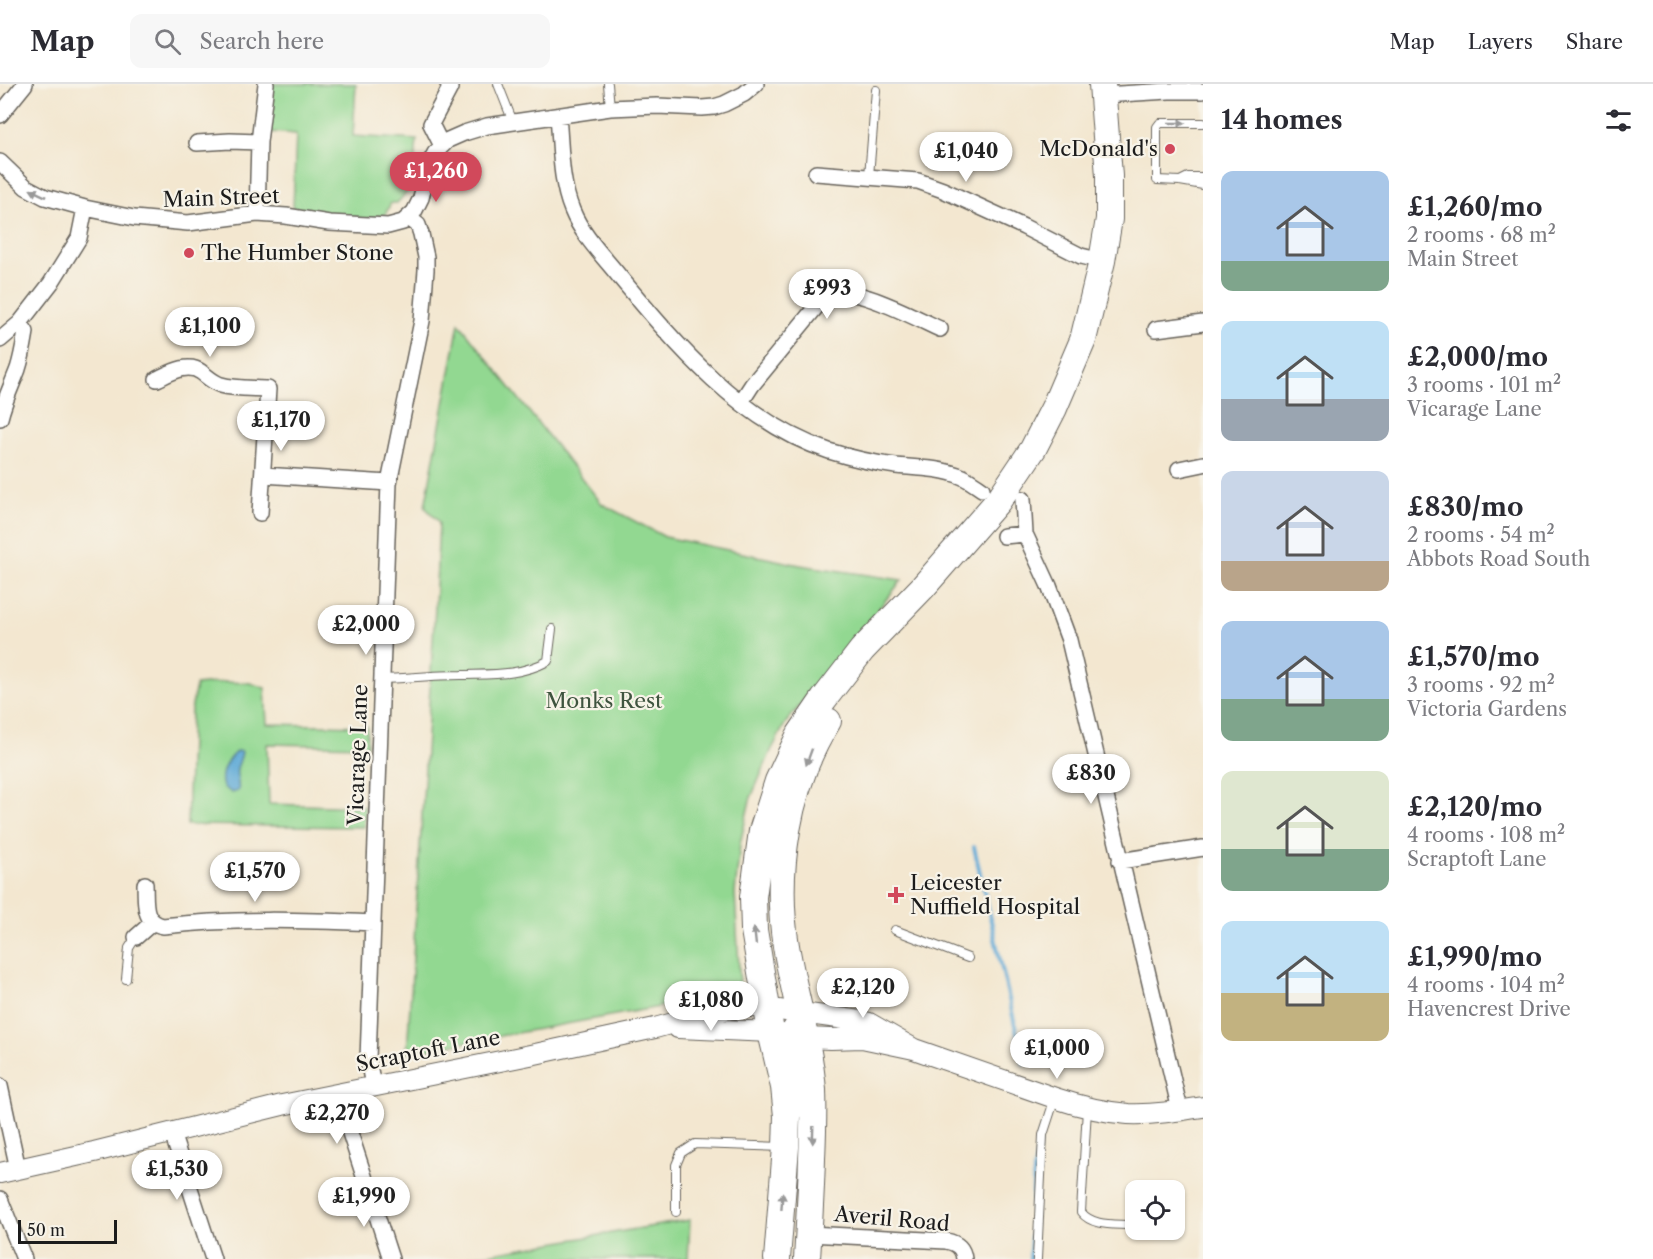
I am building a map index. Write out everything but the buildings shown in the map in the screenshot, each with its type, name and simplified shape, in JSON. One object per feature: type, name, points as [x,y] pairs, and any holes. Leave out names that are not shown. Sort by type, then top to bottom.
[{"type":"highway","points":[[808,1246],[814,1118],[813,1089],[783,1023],[754,930],[753,897],[762,831],[778,781],[800,734],[862,650],[923,587],[998,501],[1033,449],[1058,399],[1083,340],[1102,261],[1109,219],[1109,176],[1103,89]]},
{"type":"highway","points":[[777,1259],[787,1116],[783,1023],[789,960],[783,925],[782,890],[787,833],[796,793],[816,741],[841,700],[883,646],[923,587]]},
{"type":"street","points":[[0,115],[25,84]]},
{"type":"street","points":[[256,214],[259,142],[266,84]]},
{"type":"street","points":[[442,146],[431,124],[450,88],[448,84]]},
{"type":"street","points":[[409,218],[418,206],[429,164],[435,153],[456,136],[487,126],[610,108],[714,107],[744,94],[756,84]]},
{"type":"street","points":[[1103,89],[1203,91]]},
{"type":"street","points":[[558,116],[566,193],[580,227],[657,321],[696,363],[741,402],[772,424],[828,451],[874,463],[945,471],[963,477],[982,489]]},
{"type":"street","points":[[197,143],[259,142]]},
{"type":"street","name":"Main Street","points":[[0,162],[26,187],[35,192],[85,208],[134,218],[188,223],[256,214],[329,223],[381,226],[396,225],[409,218]]},
{"type":"street","points":[[816,173],[918,180],[1081,256],[1102,261]]},
{"type":"street","points":[[0,340],[20,323],[51,283],[79,238],[85,208]]},
{"type":"street","name":"Vicarage Lane","points":[[373,1086],[368,1059],[389,483],[422,321],[426,257],[422,234],[418,225],[409,218]]},
{"type":"street","points":[[741,402],[752,385],[816,307],[832,295],[852,294],[901,311],[940,329]]},
{"type":"street","points":[[0,418],[18,368],[26,332],[20,323]]},
{"type":"street","points":[[1156,329],[1203,323]]},
{"type":"street","points":[[157,379],[191,367],[211,381],[223,385],[268,389],[260,513]]},
{"type":"street","points":[[1179,469],[1203,464]]},
{"type":"street","points":[[262,475],[389,483]]},
{"type":"street","points":[[1023,499],[1025,534],[1049,586],[1069,640],[1180,1110]]},
{"type":"street","points":[[1004,536],[1025,534]]},
{"type":"street","points":[[1120,861],[1203,848]]},
{"type":"street","points":[[146,884],[146,912],[153,922],[163,926],[225,920],[269,919],[373,923]]},
{"type":"street","points":[[136,937],[153,922]]},
{"type":"street","name":"Scraptoft Lane","points":[[9,1171],[282,1105],[655,1028],[717,1011],[744,1007],[831,1039],[862,1038],[915,1049],[1087,1108],[1128,1114],[1203,1107]]},
{"type":"street","name":"Scraptoft Lane","points":[[655,1028],[783,1023],[868,1023],[915,1049]]},
{"type":"street","points":[[0,1086],[9,1171]]},
{"type":"street","points":[[337,1093],[391,1259]]},
{"type":"street","points":[[172,1133],[213,1259]]},
{"type":"street","points":[[0,1199],[24,1259]]},
{"type":"street","name":"Averil Road","points":[[808,1246],[946,1241],[958,1245],[964,1259]]},
{"type":"lane","points":[[498,84],[513,122]]},
{"type":"lane","points":[[608,84],[610,108]]},
{"type":"lane","points":[[869,176],[876,90]]},
{"type":"lane","points":[[1203,123],[1160,123],[1157,127],[1158,180],[1203,185]]},
{"type":"lane","points":[[1180,181],[1188,177],[1203,177]]},
{"type":"lane","points":[[382,680],[504,674],[535,668],[548,661],[552,629]]},
{"type":"lane","points":[[895,930],[968,958]]},
{"type":"lane","points":[[126,979],[129,948],[136,937]]},
{"type":"lane","points":[[1037,1259],[1043,1135],[1055,1098]]},
{"type":"lane","points":[[1087,1108],[1081,1212],[1086,1219],[1096,1222],[1125,1225]]},
{"type":"lane","points":[[676,1212],[676,1165],[681,1153],[694,1144],[786,1144]]},
{"type":"green space","points":[[271,84],[356,84],[353,136],[417,140],[412,187],[397,203],[391,203],[385,215],[366,219],[293,208],[296,134],[270,132]]},
{"type":"green space","name":"Monks Rest","points":[[459,323],[602,504],[665,537],[800,565],[902,580],[785,724],[750,800],[740,844],[735,893],[740,986],[681,1003],[407,1053],[439,522],[425,507]]},
{"type":"green space","points":[[225,682],[250,683],[265,688],[267,724],[367,726],[367,746],[267,744],[269,804],[365,807],[364,827],[187,825],[191,711],[196,685]]},
{"type":"green space","points":[[690,1220],[688,1259],[470,1259],[469,1257]]},
{"type":"water","points":[[237,751],[242,752],[237,771],[238,791],[232,793],[223,787],[222,777],[227,762]]},
{"type":"waterway","points":[[974,847],[1024,1064]]},
{"type":"waterway","points":[[1030,1259],[1034,1172],[1040,1134]]},
{"type":"place","name":"McDonald's","points":[[1170,149]]},
{"type":"place","name":"The Humber Stone","points":[[189,253]]},
{"type":"place","name":"Leicester Nuffield Hospital","points":[[896,895]]}]
